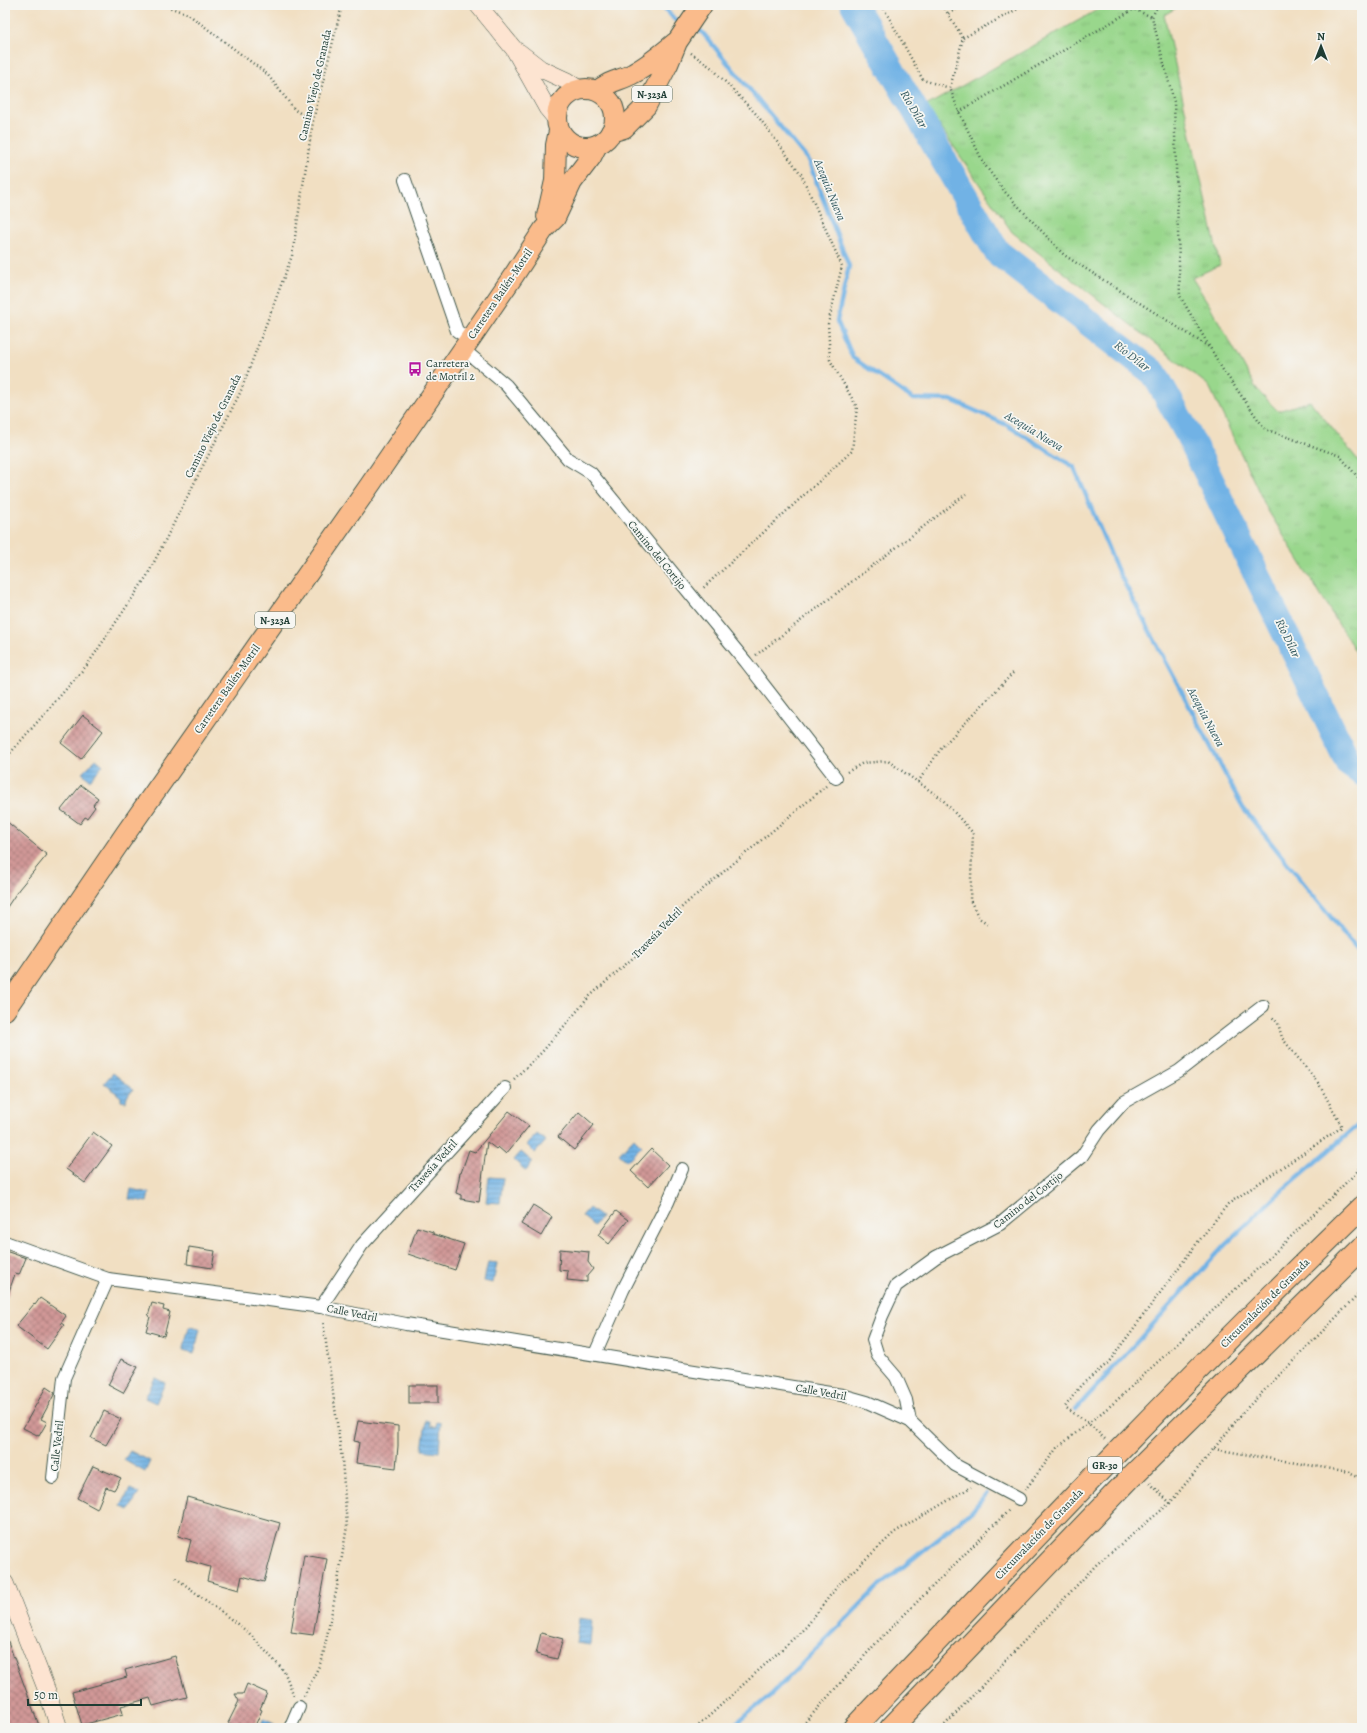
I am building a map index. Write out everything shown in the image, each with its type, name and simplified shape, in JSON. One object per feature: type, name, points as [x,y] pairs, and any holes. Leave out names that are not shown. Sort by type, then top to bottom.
[{"type":"highway","name":"Circunvalación de Granada","points":[[854,1728],[1111,1459],[1307,1260],[1362,1207]]},
{"type":"highway","name":"GR-30","points":[[891,1728],[1130,1478],[1362,1248]]},
{"type":"main road","name":"N-323A","points":[[679,38],[668,64],[646,106],[624,128],[586,147],[575,145],[567,141],[558,125],[558,106],[566,96],[633,74],[658,58],[679,38],[702,5]]},
{"type":"main road","name":"N-323A","points":[[588,90],[608,98],[613,108],[615,119],[604,138]]},
{"type":"main road","name":"Carretera Bailén-Motril","points":[[544,228],[555,181],[558,125]]},
{"type":"main road","name":"Carretera Bailén-Motril","points":[[5,1010],[114,850],[370,485],[514,275],[544,228],[555,218],[572,182],[604,138]]},
{"type":"street","points":[[478,5],[514,49],[558,125]]},
{"type":"street","points":[[514,49],[541,68],[588,90]]},
{"type":"street","name":"Camino del Cortijo","points":[[405,180],[457,330],[466,344],[506,384],[568,459],[591,473],[746,662],[836,778]]},
{"type":"street","name":"Camino del Cortijo","points":[[910,1421],[906,1400],[896,1377],[878,1356],[873,1340],[896,1286],[936,1257],[1000,1224],[1082,1156],[1099,1130],[1124,1102],[1179,1071],[1263,1006]]},
{"type":"street","name":"Travesía Vedril","points":[[321,1307],[362,1245],[505,1088]]},
{"type":"street","points":[[595,1354],[623,1290],[665,1209],[682,1169]]},
{"type":"street","name":"Calle Vedril","points":[[5,1242],[108,1279],[321,1307],[406,1324],[842,1395],[867,1402],[910,1421],[955,1465],[1019,1499]]},
{"type":"street","name":"Calle Vedril","points":[[53,1478],[64,1378],[108,1279]]},
{"type":"street","points":[[5,1583],[47,1691],[59,1728]]},
{"type":"street","points":[[290,1728],[299,1707]]},
{"type":"path","points":[[163,5],[188,14],[267,74],[295,110],[313,121]]},
{"type":"path","name":"Camino Viejo de Granada","points":[[5,759],[88,664],[147,576],[240,393],[292,256],[313,121],[342,5]]},
{"type":"path","points":[[882,5],[923,80],[950,88]]},
{"type":"path","points":[[943,5],[963,38],[950,88],[959,112],[984,164],[1006,192],[1064,255],[1210,347]]},
{"type":"path","points":[[948,14],[963,5]]},
{"type":"path","points":[[963,38],[1026,5]]},
{"type":"path","points":[[1124,5],[1152,16]]},
{"type":"path","points":[[1158,5],[1152,16],[1174,102],[1180,296],[1223,370],[1265,429],[1340,456],[1362,482]]},
{"type":"path","points":[[959,112],[1134,9]]},
{"type":"path","points":[[679,38],[712,68],[752,110],[801,174],[842,266],[828,324],[830,360],[857,407],[852,451],[692,598]]},
{"type":"path","points":[[746,662],[966,494]]},
{"type":"path","points":[[918,782],[942,747],[1013,673]]},
{"type":"path","name":"Travesía Vedril","points":[[505,1088],[542,1052],[590,996],[643,949],[684,906],[836,778],[864,763],[888,761],[942,799],[973,833],[970,900],[979,918],[990,925]]},
{"type":"path","points":[[1105,1439],[1088,1423],[1065,1407],[1081,1385],[1108,1363],[1194,1247],[1228,1204],[1342,1127],[1319,1084],[1282,1038],[1278,1023],[1263,1006]]},
{"type":"path","points":[[800,1728],[878,1641],[1004,1516],[1019,1499],[1057,1448],[1127,1391],[1270,1257],[1362,1167]]},
{"type":"path","points":[[942,1728],[1097,1564],[1170,1503],[1245,1410],[1362,1291]]},
{"type":"path","points":[[299,1707],[322,1660],[337,1588],[347,1526],[342,1459],[321,1307]]},
{"type":"path","points":[[1214,1449],[1349,1472],[1362,1478]]},
{"type":"path","points":[[696,1728],[806,1627],[838,1584],[895,1532],[983,1480]]},
{"type":"path","points":[[1150,1484],[1170,1503]]},
{"type":"path","points":[[176,1578],[248,1632],[284,1671],[299,1707]]},
{"type":"green space","points":[[1106,5],[1181,5],[1164,15],[1220,265],[1192,278],[1210,306],[1257,390],[1278,411],[1310,401],[1362,465],[1362,662],[1267,509],[1209,386],[1012,232],[926,106]]},
{"type":"water","points":[[96,759],[103,765],[90,780],[82,773]]},
{"type":"water","points":[[113,1073],[133,1089],[127,1097],[126,1102],[121,1101],[121,1097],[104,1083]]},
{"type":"water","points":[[537,1134],[546,1141],[535,1153],[527,1145]]},
{"type":"water","points":[[634,1138],[642,1146],[627,1161],[619,1154]]},
{"type":"water","points":[[521,1152],[533,1162],[526,1171],[514,1160]]},
{"type":"water","points":[[489,1177],[503,1178],[500,1203],[486,1202]]},
{"type":"water","points":[[131,1189],[149,1193],[147,1202],[129,1199]]},
{"type":"water","points":[[589,1208],[601,1217],[594,1226],[582,1216]]},
{"type":"water","points":[[488,1262],[497,1263],[493,1283],[484,1281]]},
{"type":"water","points":[[189,1327],[200,1329],[194,1354],[183,1351]]},
{"type":"water","points":[[155,1378],[165,1383],[156,1403],[145,1398]]},
{"type":"water","points":[[426,1421],[430,1421],[430,1426],[436,1427],[437,1422],[441,1422],[439,1452],[422,1450]]},
{"type":"water","points":[[130,1451],[150,1461],[145,1472],[124,1460]]},
{"type":"water","points":[[130,1489],[139,1493],[129,1510],[121,1506]]},
{"type":"water","points":[[579,1618],[592,1620],[590,1645],[576,1643]]},
{"type":"water","points":[[264,1718],[274,1723],[272,1728],[259,1728]]},
{"type":"building","points":[[83,715],[103,731],[81,759],[61,743]]},
{"type":"building","points":[[81,785],[98,798],[93,805],[95,807],[87,818],[85,817],[80,824],[61,810]]},
{"type":"building","points":[[5,820],[47,855],[19,889],[5,910]]},
{"type":"building","points":[[509,1111],[529,1126],[506,1154],[498,1147],[496,1149],[487,1142],[479,1202],[461,1199],[461,1195],[456,1193],[460,1173],[469,1150],[475,1152]]},
{"type":"building","points":[[579,1112],[594,1125],[574,1150],[558,1137]]},
{"type":"building","points":[[93,1132],[112,1146],[85,1183],[66,1169]]},
{"type":"building","points":[[651,1149],[668,1165],[648,1187],[631,1171]]},
{"type":"building","points":[[533,1205],[552,1217],[541,1236],[521,1224]]},
{"type":"building","points":[[616,1211],[628,1220],[609,1244],[598,1235]]},
{"type":"building","points":[[417,1227],[464,1244],[455,1270],[408,1254]]},
{"type":"building","points":[[189,1247],[215,1251],[212,1268],[187,1264]]},
{"type":"building","points":[[560,1249],[589,1252],[588,1262],[593,1269],[587,1276],[587,1282],[567,1280],[568,1271],[559,1270]]},
{"type":"building","points":[[5,1251],[26,1258],[19,1275],[15,1274],[7,1297],[5,1297]]},
{"type":"building","points":[[40,1298],[66,1316],[61,1323],[64,1325],[47,1349],[16,1326]]},
{"type":"building","points":[[152,1303],[164,1306],[163,1310],[170,1312],[164,1336],[146,1331]]},
{"type":"building","points":[[121,1359],[138,1367],[123,1393],[108,1385]]},
{"type":"building","points":[[409,1385],[438,1385],[438,1403],[409,1403]]},
{"type":"building","points":[[46,1387],[55,1393],[41,1419],[47,1422],[39,1436],[23,1428]]},
{"type":"building","points":[[104,1411],[121,1419],[106,1445],[91,1438]]},
{"type":"building","points":[[358,1421],[398,1426],[396,1468],[356,1463],[359,1442],[354,1441]]},
{"type":"building","points":[[93,1466],[121,1478],[114,1490],[106,1487],[97,1509],[77,1498]]},
{"type":"building","points":[[187,1497],[280,1523],[264,1582],[242,1576],[239,1590],[207,1581],[210,1567],[186,1560],[191,1540],[178,1536]]},
{"type":"building","points":[[304,1555],[327,1559],[313,1635],[291,1632]]},
{"type":"building","points":[[541,1633],[563,1639],[557,1659],[536,1654]]},
{"type":"building","points":[[6,1636],[40,1728],[5,1728]]},
{"type":"building","points":[[175,1656],[187,1697],[153,1706],[150,1698],[121,1706],[123,1714],[82,1725],[72,1692],[127,1677],[125,1670]]},
{"type":"building","points":[[247,1684],[267,1693],[260,1709],[262,1710],[254,1728],[239,1728],[228,1723],[239,1701],[235,1694],[243,1694]]},
{"type":"waterway","name":"Acequia Nueva","points":[[662,5],[675,20],[684,24]]},
{"type":"waterway","name":"Río Dílar","points":[[854,5],[997,252],[1154,373],[1188,434],[1349,764],[1362,773]]},
{"type":"waterway","name":"Acequia Nueva","points":[[693,28],[702,32],[808,160],[849,266],[837,321],[853,358],[913,399],[951,400],[1007,425],[1074,467],[1117,569],[1243,808],[1362,956]]},
{"type":"waterway","points":[[1076,1409],[1225,1245],[1277,1195],[1362,1122]]},
{"type":"waterway","points":[[730,1728],[771,1695],[877,1588],[973,1510],[986,1494]]},
{"type":"place","name":"Carretera de Motril 2","points":[[415,369]]}]
